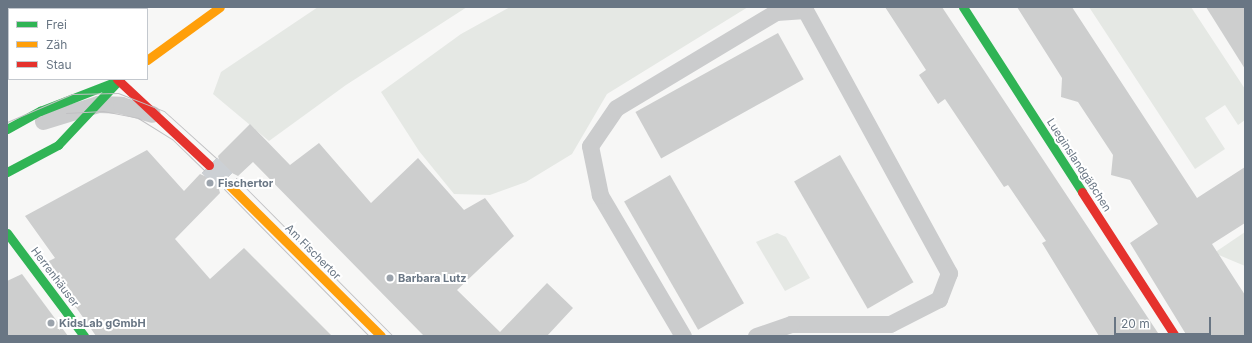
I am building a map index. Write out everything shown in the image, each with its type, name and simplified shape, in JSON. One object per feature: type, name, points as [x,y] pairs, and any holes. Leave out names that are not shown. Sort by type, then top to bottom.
[{"type":"street","points":[[148,59],[220,7]]},
{"type":"street","name":"Lueginslandgäßchen","points":[[962,7],[1175,336]]},
{"type":"street","points":[[7,129],[40,111],[117,80]]},
{"type":"street","points":[[7,172],[58,145],[98,104],[118,80]]},
{"type":"street","points":[[120,80],[209,165]]},
{"type":"street","name":"Am Fischertor","points":[[229,185],[381,336]]},
{"type":"street","name":"Herrenhäuser","points":[[7,233],[84,336]]},
{"type":"lane","points":[[683,336],[600,195],[590,146],[616,108],[776,12],[805,10],[949,273],[939,299],[892,330],[791,324],[756,336]]},
{"type":"lane","points":[[7,138],[55,116],[98,104],[121,105],[158,116]]},
{"type":"shaded area","points":[[318,7],[467,7],[346,85],[269,141],[213,94],[221,72]]},
{"type":"shaded area","points":[[510,7],[748,7],[607,94],[572,154],[526,182],[490,195],[454,194],[419,151],[381,92],[461,34]]},
{"type":"shaded area","points":[[1089,7],[1191,7],[1245,89],[1245,120],[1238,125],[1225,105],[1205,118],[1225,149],[1195,169]]},
{"type":"shaded area","points":[[1245,232],[1245,266],[1214,253]]},
{"type":"shaded area","points":[[777,233],[786,237],[810,278],[785,291],[756,242]]},
{"type":"building","points":[[885,7],[942,7],[1160,336],[1099,336],[1042,243],[1046,241],[1008,185],[1004,187],[945,99],[938,104],[919,75],[926,70]]},
{"type":"building","points":[[1017,7],[1072,7],[1197,198],[1245,167],[1245,223],[1212,244],[1245,295],[1245,336],[1187,336],[1130,243],[1158,224],[1130,180],[1111,175],[1113,155],[1078,102],[1061,97],[1062,78]]},
{"type":"building","points":[[1206,7],[1245,7],[1245,69]]},
{"type":"building","points":[[778,33],[804,79],[661,158],[635,112]]},
{"type":"building","points":[[250,124],[290,165],[319,143],[371,203],[418,158],[464,210],[485,198],[514,236],[457,290],[500,332],[547,283],[573,308],[547,336],[424,336],[253,162],[238,176],[232,173],[220,176],[217,182],[220,193],[175,239],[210,279],[244,248],[332,336],[96,336],[45,263],[55,258],[25,216],[147,150],[184,191],[200,174],[207,177],[218,174],[221,167],[218,156]]},
{"type":"building","points":[[840,155],[914,282],[868,309],[794,182]]},
{"type":"building","points":[[670,175],[744,303],[698,330],[624,202]]},
{"type":"building","points":[[22,274],[68,336],[7,336],[7,281]]},
{"type":"tunnel","points":[[209,165],[229,185]]},
{"type":"tram line","points":[[7,122],[72,94],[118,93],[164,111],[216,158]]},
{"type":"tram line","points":[[66,113],[103,111],[138,118],[172,139],[204,170]]},
{"type":"tram line","points":[[236,178],[393,336]]},
{"type":"tram line","points":[[224,189],[369,336]]},
{"type":"traffic: fast","points":[[963,7],[1082,192]]},
{"type":"traffic: fast","points":[[7,172],[58,145],[119,80]]},
{"type":"traffic: fast","points":[[7,129],[40,111],[117,81]]},
{"type":"traffic: fast","points":[[7,233],[84,336]]},
{"type":"traffic: slow","points":[[148,59],[220,7]]},
{"type":"traffic: slow","points":[[229,185],[381,336]]},
{"type":"traffic: jam","points":[[118,80],[209,165]]},
{"type":"traffic: jam","points":[[1082,192],[1175,336]]},
{"type":"place","name":"Fischertor","points":[[210,183]]},
{"type":"place","name":"Barbara Lutz","points":[[390,278]]},
{"type":"place","name":"KidsLab gGmbH","points":[[51,323]]}]
